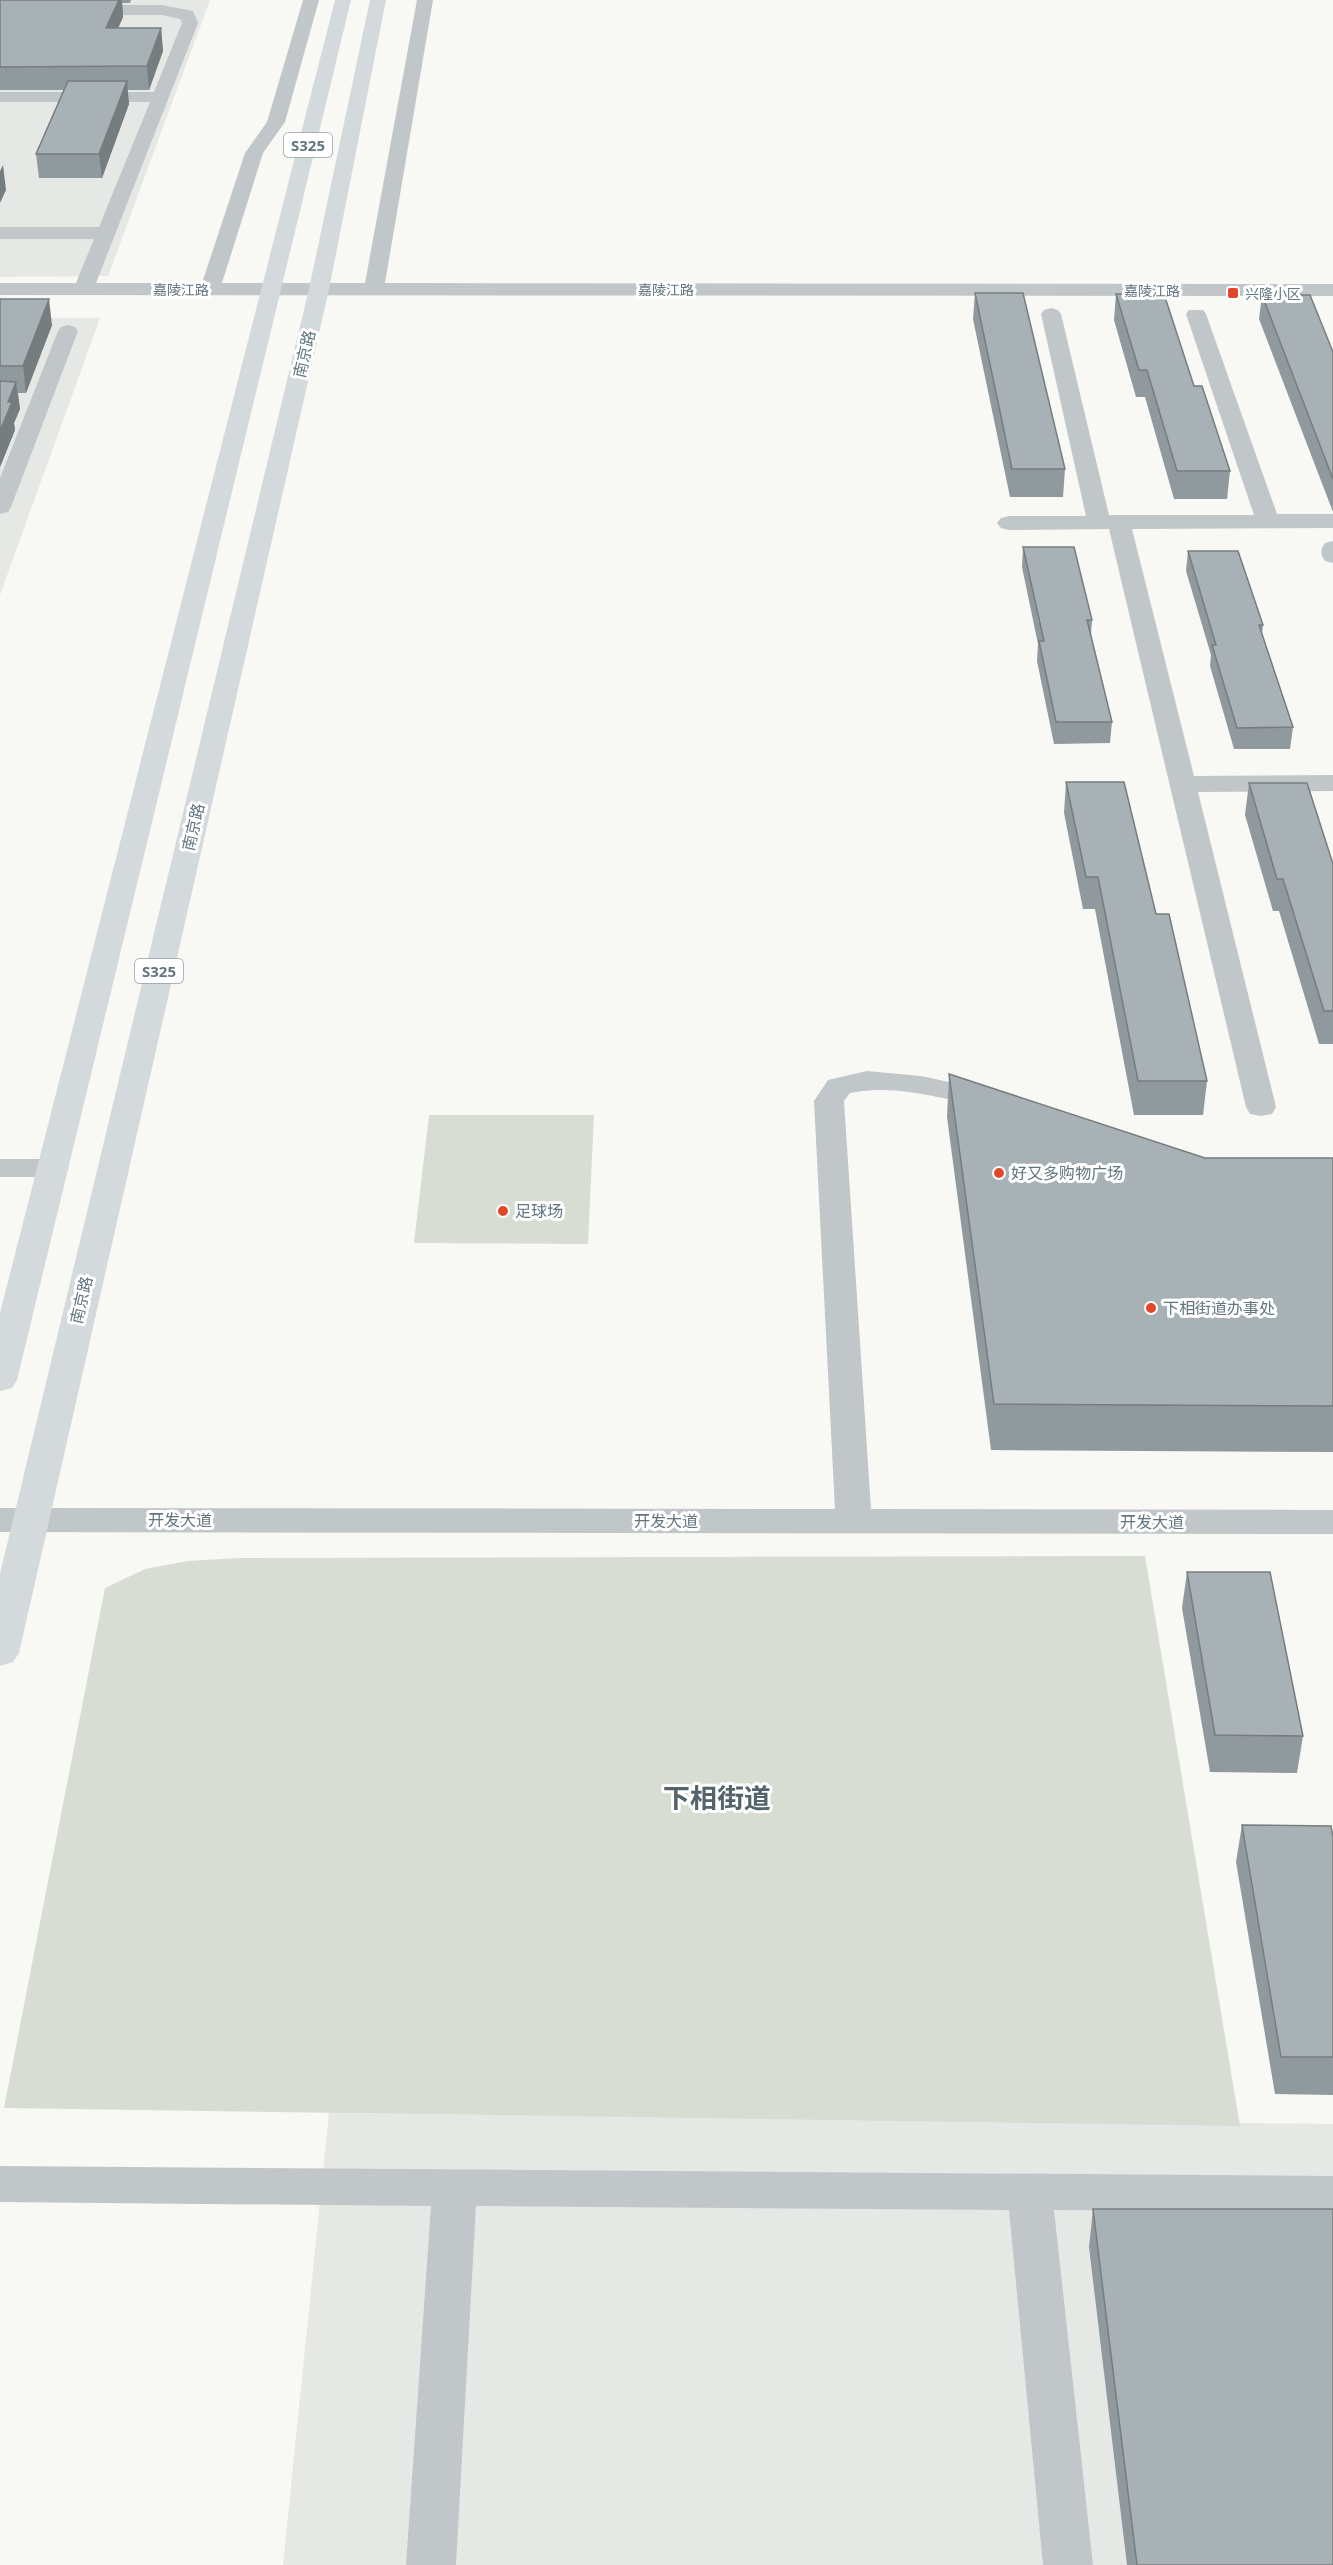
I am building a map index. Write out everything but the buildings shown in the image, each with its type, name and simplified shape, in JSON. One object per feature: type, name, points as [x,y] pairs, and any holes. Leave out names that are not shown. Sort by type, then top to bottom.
[{"type":"main road","name":"S325","points":[[0,1380],[273,290],[343,0]]},
{"type":"main road","name":"南京路","points":[[0,1653],[15,1520],[319,289],[378,0]]},
{"type":"street","points":[[210,290],[254,153],[276,122],[311,0]]},
{"type":"street","points":[[374,289],[425,0]]},
{"type":"street","points":[[0,10],[162,10],[187,15],[190,23],[84,289]]},
{"type":"street","points":[[0,97],[161,97]]},
{"type":"street","points":[[0,233],[106,233]]},
{"type":"street","name":"嘉陵江路","points":[[0,289],[1333,290]]},
{"type":"street","points":[[1052,314],[1182,784],[1261,1107]]},
{"type":"street","points":[[1196,314],[1268,522]]},
{"type":"street","points":[[0,507],[27,408],[68,331]]},
{"type":"street","points":[[1009,523],[1333,521]]},
{"type":"street","points":[[1333,548],[1333,556]]},
{"type":"street","points":[[1182,784],[1333,783]]},
{"type":"street","points":[[854,1521],[829,1101],[839,1086],[867,1080],[921,1084],[1017,1105]]},
{"type":"street","points":[[0,1168],[53,1168]]},
{"type":"street","name":"开发大道","points":[[15,1520],[1333,1522]]},
{"type":"street","points":[[0,2184],[1333,2194]]},
{"type":"street","points":[[431,2565],[454,2188]]},
{"type":"street","points":[[1030,2193],[1068,2565]]},
{"type":"shaded area","points":[[0,0],[210,0],[108,276],[0,277]]},
{"type":"shaded area","points":[[0,318],[100,318],[0,595]]},
{"type":"shaded area","points":[[429,1115],[594,1115],[588,1244],[414,1243]]},
{"type":"shaded area","points":[[1145,1556],[1240,2126],[4,2108],[105,1588],[145,1569],[187,1561],[239,1558]]},
{"type":"shaded area","points":[[329,2113],[1333,2124],[1333,2565],[283,2565]]},
{"type":"place","name":"兴隆小区","points":[[1233,293]]},
{"type":"place","name":"好又多购物广场","points":[[999,1173]]},
{"type":"place","name":"足球场","points":[[503,1211]]},
{"type":"place","name":"下相街道办事处","points":[[1151,1308]]},
{"type":"district","name":"下相街道","points":[[717,1797]]}]
